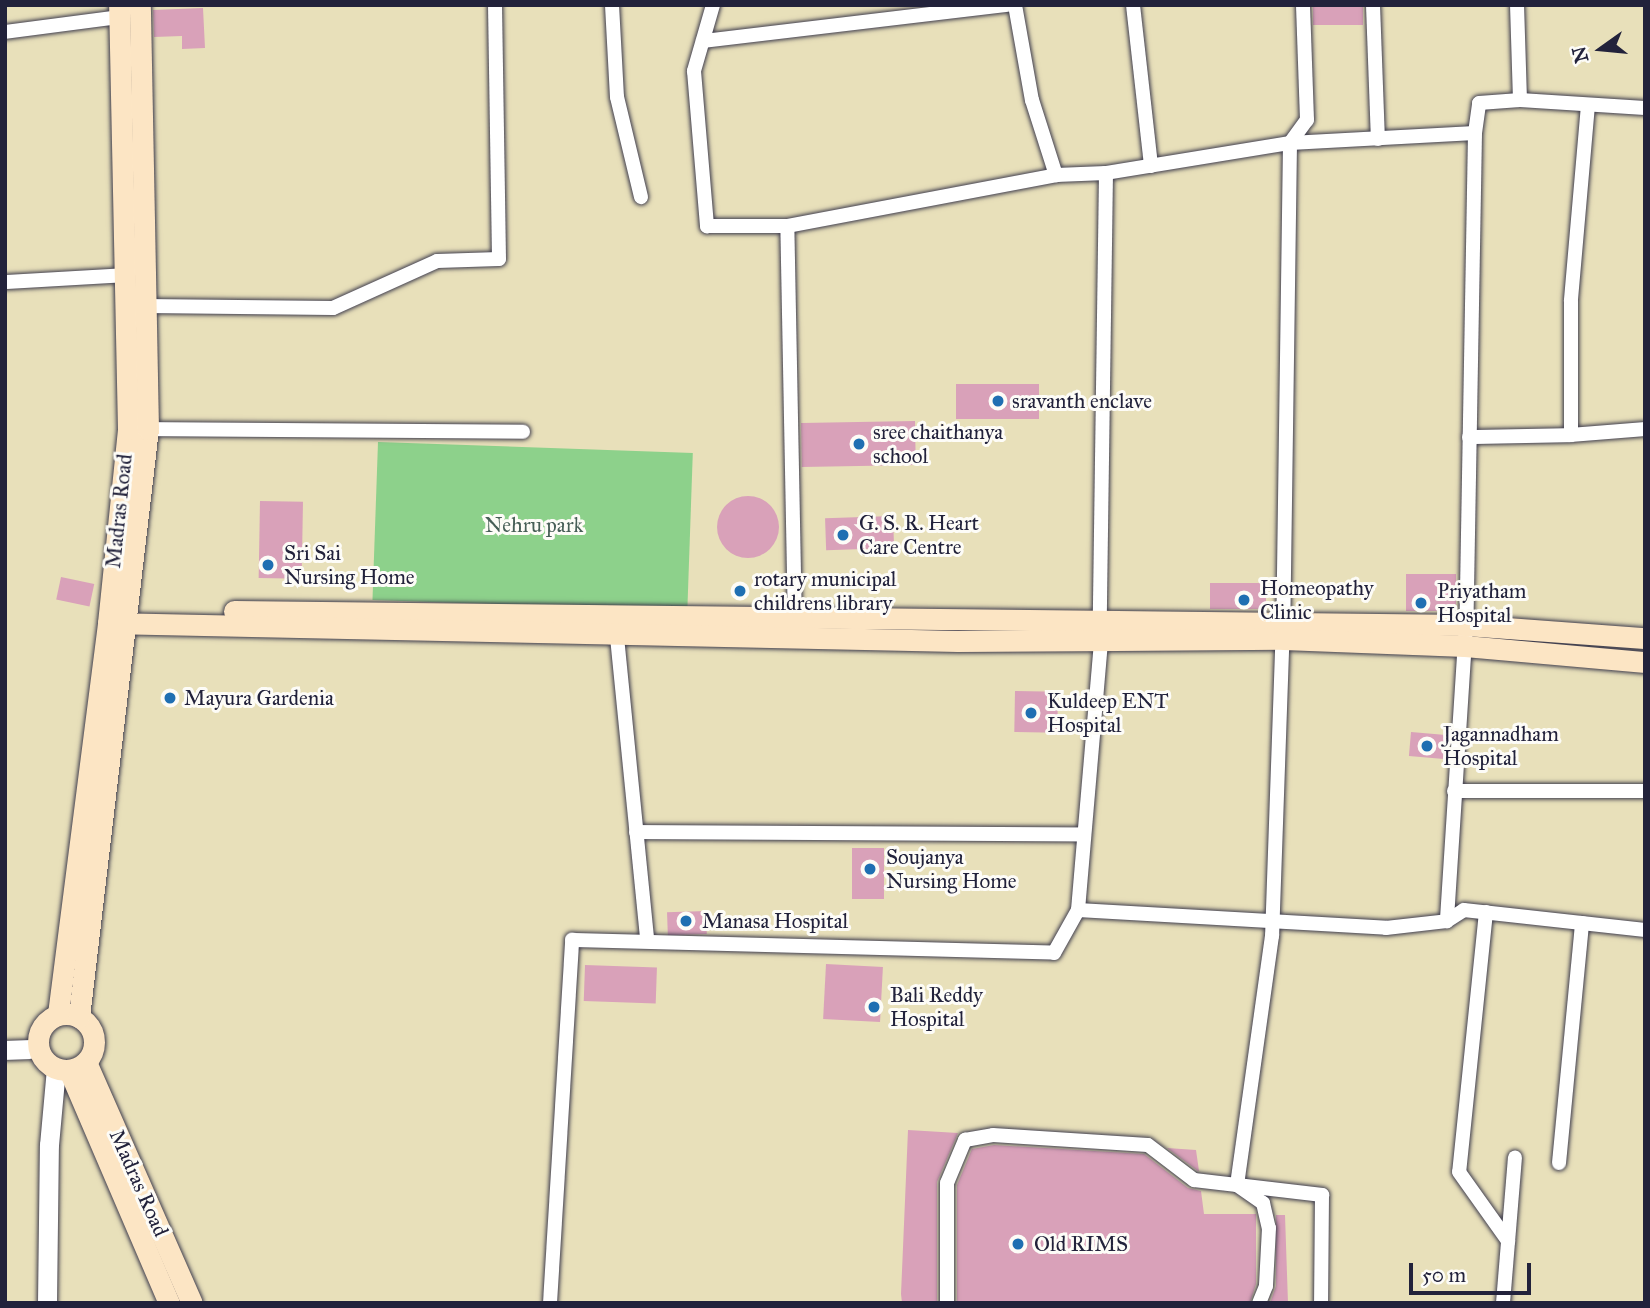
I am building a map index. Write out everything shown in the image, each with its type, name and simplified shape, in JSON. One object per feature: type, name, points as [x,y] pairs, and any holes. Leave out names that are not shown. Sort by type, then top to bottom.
[{"type":"main road","points":[[134,8],[145,306],[138,429]]},
{"type":"main road","name":"Madras Road","points":[[69,1015],[119,617],[138,429],[125,275],[134,8]]},
{"type":"main road","points":[[119,617],[1100,631],[1283,631],[1466,625],[1645,638]]},
{"type":"main road","points":[[1283,631],[1645,662]]},
{"type":"main road","points":[[69,1015],[94,1037],[70,1067],[44,1060],[37,1043],[43,1025],[69,1015]]},
{"type":"main road","points":[[70,1067],[169,1303]]},
{"type":"main road","name":"Madras Road","points":[[70,1067],[192,1303]]},
{"type":"street","points":[[145,306],[333,309],[437,261],[499,258],[495,5]]},
{"type":"street","points":[[612,5],[617,97],[641,197]]},
{"type":"street","points":[[713,5],[695,71],[706,226],[787,226],[1056,175],[1106,173],[1290,143],[1475,133]]},
{"type":"street","points":[[703,41],[1007,5]]},
{"type":"street","points":[[1015,5],[1031,100],[1056,175]]},
{"type":"street","points":[[1133,5],[1152,166]]},
{"type":"street","points":[[1237,1185],[1273,921],[1283,631],[1290,143],[1307,120],[1303,5]]},
{"type":"street","points":[[1373,5],[1378,139]]},
{"type":"street","points":[[1517,5],[1520,100]]},
{"type":"street","points":[[5,32],[134,8]]},
{"type":"street","points":[[1447,921],[1466,625],[1475,133],[1479,103],[1520,100],[1645,108]]},
{"type":"street","points":[[1571,435],[1571,301],[1588,105]]},
{"type":"street","points":[[550,1303],[572,940],[648,939],[1054,953],[1078,911],[1100,631],[1106,173]]},
{"type":"street","points":[[787,226],[795,628]]},
{"type":"street","points":[[5,282],[125,275]]},
{"type":"street","points":[[138,429],[523,432]]},
{"type":"street","points":[[1469,437],[1571,435],[1645,429]]},
{"type":"street","points":[[616,622],[648,939]]},
{"type":"street","points":[[1454,792],[1645,790]]},
{"type":"street","points":[[636,832],[1084,834]]},
{"type":"street","points":[[1078,911],[1386,928],[1447,921],[1464,910],[1645,930]]},
{"type":"street","points":[[1486,912],[1459,1172],[1508,1241]]},
{"type":"street","points":[[1559,1163],[1582,923]]},
{"type":"street","points":[[5,1050],[29,1049]]},
{"type":"street","points":[[47,1303],[48,1145],[70,1067]]},
{"type":"street","points":[[947,1303],[947,1183],[965,1140],[993,1135],[1148,1145],[1194,1180],[1322,1195],[1321,1303]]},
{"type":"street","points":[[1503,1303],[1516,1157]]},
{"type":"street","points":[[1237,1185],[1263,1203],[1269,1228],[1266,1286],[1259,1303]]},
{"type":"green space","name":"Nehru park","points":[[378,442],[693,453],[687,611],[372,600]]},
{"type":"building","points":[[1313,5],[1363,5],[1363,25],[1313,25]]},
{"type":"building","points":[[203,8],[205,48],[182,49],[182,36],[154,37],[153,10]]},
{"type":"building","name":"sravanth enclave","points":[[956,384],[1039,384],[1039,419],[956,419]]},
{"type":"building","name":"sree chaithanya school","points":[[915,421],[916,465],[802,467],[801,423]]},
{"type":"building","points":[[742,496],[754,496],[770,505],[777,515],[777,539],[770,549],[754,558],[742,558],[731,553],[722,544],[717,533],[717,521],[722,510],[731,501]]},
{"type":"building","points":[[260,501],[303,502],[302,579],[259,578]]},
{"type":"building","points":[[893,516],[894,548],[826,550],[825,518]]},
{"type":"building","points":[[1406,574],[1456,574],[1456,611],[1406,611]]},
{"type":"building","points":[[61,577],[94,584],[89,607],[56,599]]},
{"type":"building","points":[[1210,583],[1266,583],[1266,609],[1210,609]]},
{"type":"building","points":[[1015,691],[1058,692],[1057,733],[1014,732]]},
{"type":"building","points":[[1411,732],[1449,735],[1447,759],[1409,756]]},
{"type":"building","points":[[852,848],[884,848],[884,899],[852,899]]},
{"type":"building","points":[[706,911],[707,934],[668,935],[667,912]]},
{"type":"building","points":[[826,964],[883,967],[880,1022],[823,1019]]},
{"type":"building","points":[[585,965],[657,968],[656,1003],[584,1001]]},
{"type":"building","points":[[908,1130],[958,1133],[937,1182],[937,1303],[902,1303]]},
{"type":"building","points":[[994,1145],[1144,1154],[1188,1188],[1201,1191],[1204,1214],[1256,1214],[1256,1284],[1250,1303],[957,1303],[957,1185],[972,1149]]},
{"type":"building","points":[[1167,1148],[1196,1150],[1199,1171],[1198,1171]]},
{"type":"building","points":[[1276,1215],[1285,1215],[1288,1303],[1270,1303],[1276,1286]]},
{"type":"place","name":"sravanth enclave","points":[[998,401]]},
{"type":"place","name":"sree chaithanya school","points":[[859,444]]},
{"type":"place","name":"G. S. R. Heart Care Centre","points":[[843,535]]},
{"type":"place","name":"Sri Sai Nursing Home","points":[[268,565]]},
{"type":"place","name":"rotary municipal childrens library","points":[[740,591]]},
{"type":"place","name":"Homeopathy Clinic","points":[[1244,600]]},
{"type":"place","name":"Priyatham Hospital","points":[[1421,603]]},
{"type":"place","name":"Mayura Gardenia","points":[[170,698]]},
{"type":"place","name":"Kuldeep ENT Hospital","points":[[1031,713]]},
{"type":"place","name":"Jagannadham Hospital","points":[[1427,746]]},
{"type":"place","name":"Soujanya Nursing Home","points":[[870,869]]},
{"type":"place","name":"Manasa Hospital","points":[[686,921]]},
{"type":"place","name":"Bali Reddy Hospital","points":[[874,1007]]},
{"type":"place","name":"Old RIMS","points":[[1018,1244]]}]
